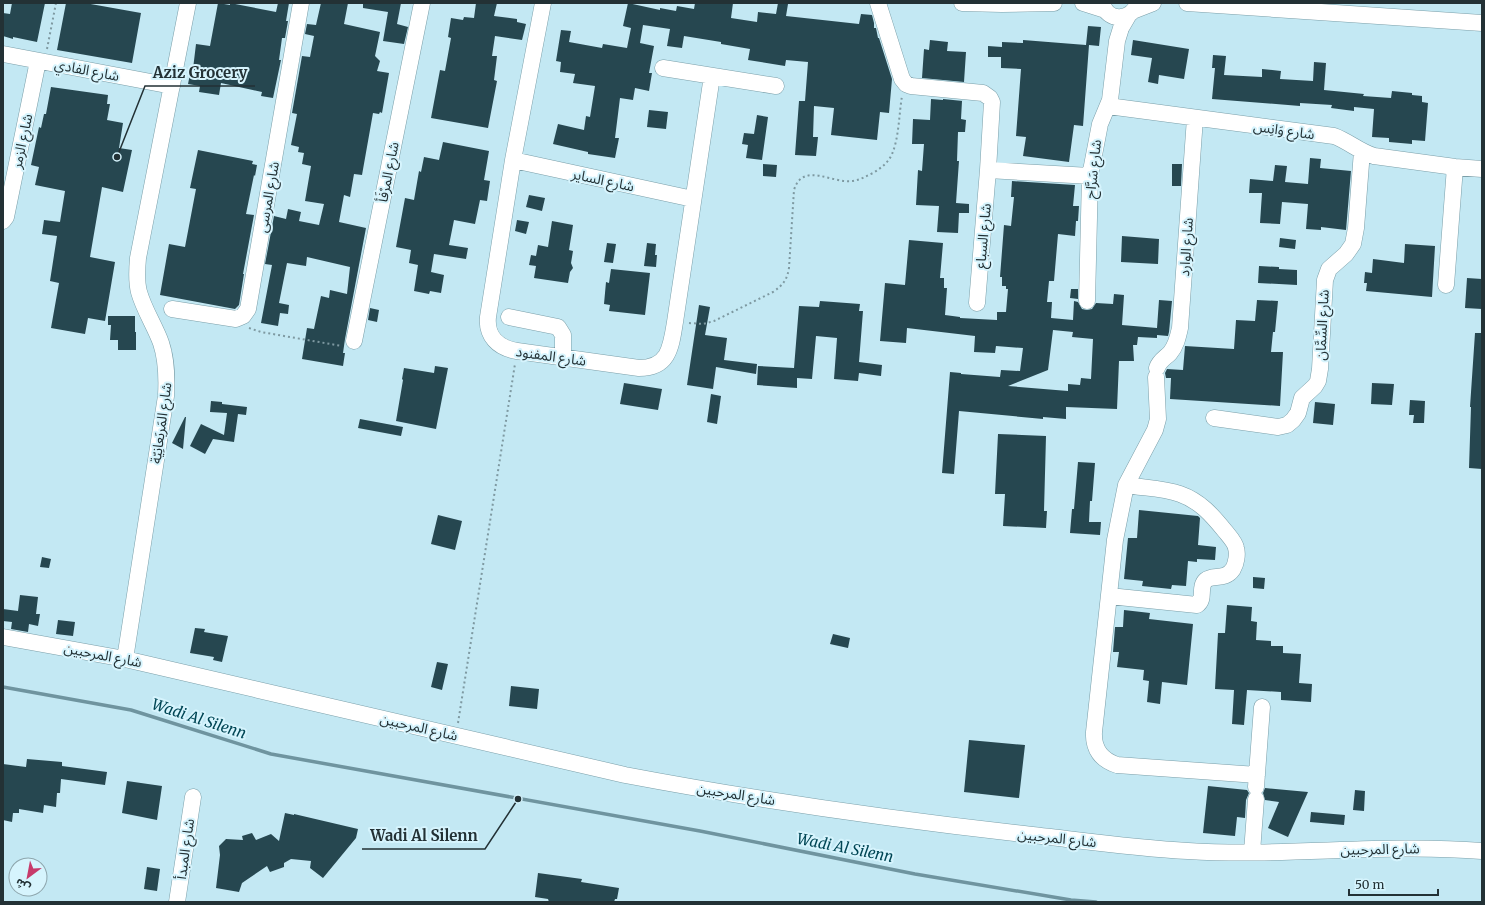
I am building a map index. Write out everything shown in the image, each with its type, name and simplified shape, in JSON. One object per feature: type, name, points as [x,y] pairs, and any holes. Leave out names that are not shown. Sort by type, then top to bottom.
[{"type":"street","name":"شارع المَربَعانِيّة","points":[[125,659],[168,378],[166,360],[161,343],[139,291],[137,269],[188,3]]},
{"type":"street","name":"شارع المرسى","points":[[240,319],[248,309],[301,3]]},
{"type":"street","name":"شارع المرْفَأ","points":[[354,341],[422,3]]},
{"type":"street","name":"شارع المفنود","points":[[543,3],[513,160],[487,323],[490,335],[504,348],[638,368],[654,366],[660,362],[670,350],[712,76]]},
{"type":"street","points":[[878,3],[900,74],[904,81]]},
{"type":"street","points":[[962,3],[1054,3]]},
{"type":"street","points":[[1083,3],[1105,9],[1118,17],[1153,3]]},
{"type":"street","points":[[1187,3],[1482,23]]},
{"type":"street","name":"شارع سَرَّاح","points":[[1105,9],[1114,27],[1117,41]]},
{"type":"street","name":"شارع سَرَّاح","points":[[1087,301],[1090,176],[1100,124],[1108,106],[1117,41],[1121,28],[1134,10]]},
{"type":"street","name":"شارع الفادي","points":[[3,54],[172,86]]},
{"type":"street","name":"شارع الزمر","points":[[3,221],[6,217],[42,62]]},
{"type":"street","points":[[662,68],[776,86]]},
{"type":"street","name":"شارع السباع","points":[[904,81],[911,86],[978,92],[987,95],[992,102],[977,303]]},
{"type":"street","name":"شارع وَانِس","points":[[1108,106],[1334,136],[1343,139],[1362,151],[1374,156],[1454,167],[1482,169]]},
{"type":"street","name":"شارع الوارد","points":[[1126,485],[1155,430],[1158,419],[1157,373],[1159,362],[1169,354],[1174,346],[1180,328],[1195,118]]},
{"type":"street","name":"شارع السِّمَّان","points":[[1214,418],[1278,427],[1287,425],[1298,413],[1302,398],[1315,386],[1320,369],[1325,280],[1329,269],[1350,249],[1354,237],[1362,151]]},
{"type":"street","name":"شارع الساير","points":[[513,160],[694,199]]},
{"type":"street","points":[[1446,285],[1454,167]]},
{"type":"street","points":[[988,170],[1090,176]]},
{"type":"street","points":[[172,309],[240,319]]},
{"type":"street","points":[[509,317],[558,327],[563,335],[562,357]]},
{"type":"street","points":[[1109,596],[1197,605],[1202,600],[1202,588],[1204,582],[1230,573],[1235,565],[1237,554],[1235,544],[1230,536],[1208,511],[1194,501],[1172,492],[1126,485],[1115,540],[1094,732],[1094,743],[1100,754],[1110,763],[1256,787]]},
{"type":"street","name":"شارع المرحبين","points":[[3,637],[125,659],[625,775],[910,821],[1187,851],[1252,852],[1418,848],[1447,848],[1482,851]]},
{"type":"street","points":[[1252,852],[1262,707]]},
{"type":"street","name":"شارع المبدأ","points":[[177,902],[193,797]]},
{"type":"path","points":[[42,62],[56,3]]},
{"type":"path","points":[[675,322],[703,324],[714,321],[773,292],[782,286],[787,278],[789,268],[794,190],[796,183],[802,177],[809,175],[852,181],[860,180],[880,169],[886,163],[894,147],[904,81]]},
{"type":"path","points":[[240,319],[247,326],[257,332],[344,346],[350,346],[354,341]]},
{"type":"path","points":[[456,736],[517,351]]},
{"type":"building","points":[[12,3],[45,3],[37,42],[13,37],[13,39],[3,36],[3,13],[10,14]]},
{"type":"building","points":[[66,3],[85,3],[141,13],[132,63],[57,50]]},
{"type":"building","points":[[218,3],[230,5],[230,3],[276,12],[278,3],[289,3],[286,21],[288,21],[285,38],[282,38],[279,60],[281,60],[273,98],[261,96],[262,92],[221,83],[219,95],[199,92],[200,86],[188,84],[191,69],[193,69],[196,44],[210,46]]},
{"type":"building","points":[[321,3],[348,3],[344,24],[380,32],[375,56],[380,61],[377,71],[389,73],[382,113],[373,113],[362,175],[354,174],[350,197],[344,195],[339,222],[366,228],[345,339],[343,366],[302,359],[307,328],[314,329],[321,296],[329,298],[330,290],[347,294],[350,267],[307,257],[306,266],[287,263],[279,303],[289,305],[288,314],[280,313],[278,326],[261,323],[272,265],[265,264],[274,216],[286,219],[288,209],[301,212],[299,221],[319,225],[324,204],[305,201],[311,166],[302,164],[304,153],[298,152],[299,147],[291,145],[297,114],[292,113],[302,56],[310,57],[314,36],[305,34],[307,24],[316,25]]},
{"type":"building","points":[[363,3],[401,3],[397,24],[408,27],[404,44],[383,41],[388,12],[363,8]]},
{"type":"building","points":[[476,3],[497,3],[494,16],[517,19],[517,22],[526,24],[522,40],[495,36],[492,56],[497,56],[494,80],[497,81],[488,128],[431,118],[440,70],[445,71],[451,38],[448,37],[451,18],[463,20],[464,17],[474,18]]},
{"type":"building","points":[[628,3],[660,10],[660,8],[676,11],[677,6],[694,9],[695,3],[733,3],[731,18],[757,22],[758,12],[776,14],[778,3],[788,4],[786,16],[859,24],[861,14],[872,15],[874,28],[876,28],[892,79],[889,113],[880,112],[877,140],[831,135],[834,108],[814,106],[813,137],[818,137],[816,156],[795,155],[799,101],[805,101],[808,62],[786,60],[785,66],[748,60],[750,49],[721,44],[721,42],[684,36],[682,48],[667,46],[670,29],[643,25],[640,43],[654,46],[649,73],[652,73],[649,91],[635,88],[633,100],[620,98],[615,138],[619,138],[615,158],[588,154],[588,152],[553,144],[558,124],[584,130],[586,116],[590,117],[595,86],[573,83],[575,74],[560,72],[561,62],[556,61],[561,30],[571,31],[569,42],[602,48],[603,44],[627,48],[631,28],[623,26]]},
{"type":"building","points":[[1088,26],[1101,27],[1099,46],[1089,45],[1083,126],[1074,125],[1069,162],[1023,156],[1026,137],[1016,136],[1021,69],[1001,68],[1001,57],[988,57],[988,46],[1002,47],[1002,42],[1023,43],[1023,40],[1086,45]]},
{"type":"building","points":[[930,40],[948,42],[947,51],[966,52],[964,82],[922,78],[924,49],[929,50]]},
{"type":"building","points":[[1133,40],[1189,49],[1184,79],[1159,75],[1158,84],[1148,82],[1152,58],[1131,55]]},
{"type":"building","points":[[1213,55],[1226,56],[1224,75],[1262,77],[1262,69],[1281,71],[1280,79],[1313,81],[1314,62],[1326,63],[1324,90],[1364,94],[1363,96],[1391,98],[1392,91],[1412,93],[1412,95],[1422,96],[1422,102],[1428,103],[1425,141],[1412,140],[1412,144],[1389,142],[1389,138],[1372,137],[1374,109],[1354,107],[1354,111],[1331,108],[1332,105],[1300,103],[1300,106],[1212,99],[1215,68],[1212,68]]},
{"type":"building","points":[[51,87],[108,95],[107,104],[110,104],[107,120],[123,123],[119,148],[132,150],[123,192],[102,187],[90,257],[115,262],[105,321],[88,318],[85,334],[51,328],[59,283],[50,281],[57,236],[42,234],[44,220],[60,222],[65,191],[35,185],[39,167],[31,165],[39,127],[41,128],[44,114],[46,114]]},
{"type":"building","points":[[931,99],[963,101],[961,119],[966,120],[965,132],[958,132],[957,161],[959,161],[956,203],[969,204],[969,213],[959,213],[958,233],[937,232],[939,206],[916,205],[918,170],[922,171],[924,144],[912,144],[913,119],[930,120]]},
{"type":"building","points":[[649,110],[668,112],[666,129],[647,127]]},
{"type":"building","points":[[757,115],[768,117],[762,160],[746,158],[748,145],[742,144],[744,133],[754,134]]},
{"type":"building","points":[[443,142],[489,151],[484,180],[490,181],[487,201],[480,200],[475,224],[454,220],[449,245],[468,248],[466,259],[434,254],[431,272],[444,275],[441,293],[430,291],[429,294],[414,291],[418,265],[409,263],[411,250],[396,247],[405,198],[414,200],[419,171],[421,172],[424,157],[439,160]]},
{"type":"building","points":[[198,150],[253,161],[252,164],[257,165],[246,214],[254,215],[239,305],[235,309],[160,295],[169,244],[185,247],[196,189],[190,188]]},
{"type":"building","points":[[1310,158],[1321,159],[1320,168],[1351,171],[1346,230],[1321,227],[1321,230],[1306,229],[1308,204],[1282,202],[1280,224],[1260,223],[1262,193],[1249,193],[1250,179],[1273,181],[1275,165],[1287,166],[1285,182],[1308,184]]},
{"type":"building","points":[[763,164],[777,165],[776,177],[763,176]]},
{"type":"building","points":[[1172,164],[1182,164],[1181,186],[1172,186]]},
{"type":"building","points":[[1012,181],[1075,185],[1073,206],[1079,206],[1078,221],[1076,221],[1075,236],[1058,234],[1054,281],[1049,281],[1047,302],[1052,302],[1051,318],[1073,320],[1074,301],[1078,302],[1082,309],[1087,310],[1092,309],[1096,303],[1113,304],[1114,294],[1124,295],[1122,325],[1157,328],[1159,300],[1172,301],[1168,336],[1157,335],[1157,338],[1138,337],[1137,345],[1133,345],[1134,361],[1119,361],[1117,409],[1066,407],[1066,419],[1043,417],[1043,419],[959,411],[954,474],[942,473],[950,372],[1000,377],[1001,370],[1020,371],[1023,348],[996,346],[995,353],[974,352],[975,336],[907,328],[906,343],[880,341],[885,283],[905,285],[909,240],[943,243],[940,278],[944,278],[944,288],[947,288],[945,315],[960,318],[997,320],[997,312],[1006,312],[1008,289],[1006,289],[1006,286],[1002,286],[1002,277],[1000,277],[1004,225],[1011,226],[1014,197],[1011,197]],"holes":[[[1053,330],[1073,332],[1072,337],[1093,339],[1091,379],[1081,378],[1080,385],[1068,384],[1068,391],[1008,386],[1048,370]]]},
{"type":"building","points":[[529,195],[545,198],[542,211],[526,207]]},
{"type":"building","points":[[517,220],[529,222],[526,234],[515,231]]},
{"type":"building","points":[[552,221],[573,225],[569,250],[573,251],[571,263],[573,268],[570,272],[568,283],[534,278],[536,266],[529,265],[531,255],[536,256],[538,245],[548,247]]},
{"type":"building","points":[[1122,236],[1159,239],[1158,264],[1121,262]]},
{"type":"building","points":[[1280,238],[1296,240],[1295,249],[1279,247]]},
{"type":"building","points":[[607,243],[616,244],[613,263],[604,262]]},
{"type":"building","points":[[647,243],[656,244],[656,267],[644,266]]},
{"type":"building","points":[[1405,244],[1435,246],[1432,297],[1366,291],[1367,283],[1364,283],[1365,272],[1372,273],[1373,259],[1404,263]]},
{"type":"building","points":[[1259,266],[1297,270],[1297,285],[1258,283]]},
{"type":"building","points":[[611,269],[650,273],[645,315],[609,311],[610,305],[604,304],[606,282],[609,283]]},
{"type":"building","points":[[1467,278],[1482,279],[1482,309],[1465,308]]},
{"type":"building","points":[[1071,289],[1078,289],[1078,299],[1070,298]]},
{"type":"building","points":[[1257,300],[1278,301],[1275,332],[1273,332],[1271,352],[1283,352],[1280,406],[1170,399],[1171,378],[1166,378],[1165,373],[1167,369],[1183,370],[1185,346],[1234,349],[1236,320],[1255,321]]},
{"type":"building","points":[[820,301],[860,304],[859,311],[863,311],[859,362],[882,365],[881,376],[859,373],[858,381],[834,379],[837,338],[816,336],[812,379],[797,378],[797,388],[757,385],[758,366],[794,368],[799,306],[819,307]]},
{"type":"building","points":[[699,305],[710,307],[705,335],[727,338],[724,360],[757,364],[756,374],[716,367],[713,389],[687,385]]},
{"type":"building","points":[[370,308],[379,310],[377,322],[368,320]]},
{"type":"building","points":[[108,316],[135,316],[136,350],[118,350],[118,340],[110,340],[111,325],[108,325]]},
{"type":"building","points":[[1475,333],[1482,333],[1482,469],[1469,468],[1470,407]]},
{"type":"building","points":[[435,366],[448,368],[436,429],[396,421],[404,368],[434,373]]},
{"type":"building","points":[[624,383],[662,389],[658,410],[620,404]]},
{"type":"building","points":[[1372,383],[1394,384],[1392,405],[1371,404]]},
{"type":"building","points":[[711,394],[721,396],[717,424],[707,422]]},
{"type":"building","points":[[1410,400],[1425,401],[1424,423],[1413,423],[1414,415],[1409,415]]},
{"type":"building","points":[[211,401],[247,407],[246,415],[238,414],[234,442],[213,439],[205,454],[190,446],[201,424],[224,435],[227,413],[210,412]]},
{"type":"building","points":[[1315,402],[1335,404],[1333,425],[1313,423]]},
{"type":"building","points":[[186,417],[183,449],[172,443]]},
{"type":"building","points":[[360,419],[403,427],[401,436],[358,428]]},
{"type":"building","points":[[998,434],[1046,436],[1044,511],[1047,511],[1046,528],[1003,526],[1005,494],[995,494]]},
{"type":"building","points":[[1078,462],[1095,463],[1089,522],[1101,522],[1100,535],[1070,533],[1072,509],[1074,509]]},
{"type":"building","points":[[1139,510],[1198,516],[1200,518],[1198,545],[1216,547],[1215,560],[1197,559],[1197,562],[1188,561],[1186,586],[1172,585],[1171,589],[1142,586],[1143,581],[1124,579],[1128,538],[1137,538]]},
{"type":"building","points":[[438,515],[462,521],[455,550],[431,544]]},
{"type":"building","points":[[42,557],[51,559],[49,568],[40,567]]},
{"type":"building","points":[[1253,577],[1265,578],[1264,589],[1253,588]]},
{"type":"building","points":[[20,595],[38,597],[36,614],[40,614],[38,626],[29,624],[28,632],[11,629],[12,622],[3,621],[3,609],[18,611]]},
{"type":"building","points":[[1227,605],[1252,607],[1251,621],[1257,622],[1256,640],[1271,641],[1271,646],[1283,646],[1283,653],[1301,654],[1299,683],[1312,684],[1311,702],[1281,700],[1281,692],[1247,690],[1244,725],[1232,724],[1234,690],[1215,689],[1218,633],[1225,633]]},
{"type":"building","points":[[1124,610],[1150,613],[1149,619],[1193,624],[1187,685],[1162,682],[1160,704],[1147,702],[1149,681],[1143,680],[1144,670],[1117,667],[1119,652],[1113,652],[1115,627],[1123,627]]},
{"type":"building","points":[[58,620],[75,622],[73,636],[56,634]]},
{"type":"building","points":[[195,628],[205,629],[204,632],[228,636],[222,662],[213,660],[214,657],[190,653]]},
{"type":"building","points":[[833,634],[850,638],[848,648],[830,644]]},
{"type":"building","points":[[437,662],[448,664],[442,690],[431,687]]},
{"type":"building","points":[[511,686],[539,689],[537,709],[509,706]]},
{"type":"building","points":[[969,740],[1025,745],[1019,798],[964,792]]},
{"type":"building","points":[[27,759],[62,762],[62,766],[107,772],[105,785],[61,779],[60,793],[57,793],[56,807],[44,805],[43,813],[19,809],[19,813],[13,813],[12,822],[3,820],[3,764],[26,767]]},
{"type":"building","points":[[127,781],[162,786],[157,820],[122,813]]},
{"type":"building","points":[[1208,786],[1247,790],[1249,793],[1246,800],[1245,818],[1237,817],[1235,836],[1203,833]]},
{"type":"building","points":[[1265,788],[1308,792],[1288,837],[1268,828],[1279,802],[1265,800],[1263,793]]},
{"type":"building","points":[[1355,790],[1365,791],[1364,811],[1353,810]]},
{"type":"building","points":[[1311,812],[1345,815],[1344,825],[1310,822]]},
{"type":"building","points":[[285,813],[358,829],[356,838],[323,878],[310,868],[311,861],[291,859],[284,863],[284,867],[270,872],[267,866],[242,883],[239,892],[216,888],[220,855],[219,846],[226,839],[243,840],[242,836],[252,833],[256,840],[271,834],[279,841]]},
{"type":"building","points":[[147,867],[160,869],[157,891],[144,889]]},
{"type":"building","points":[[538,873],[582,879],[581,882],[619,888],[617,899],[615,899],[614,902],[549,902],[548,899],[535,897]]},
{"type":"waterway","name":"Wadi Al Silenn","points":[[3,687],[131,710],[271,754],[700,831],[915,874],[1071,900],[1096,902]]},
{"type":"place","name":"Aziz Grocery","points":[[117,157]]},
{"type":"place","name":"Wadi Al Silenn","points":[[518,799]]}]
